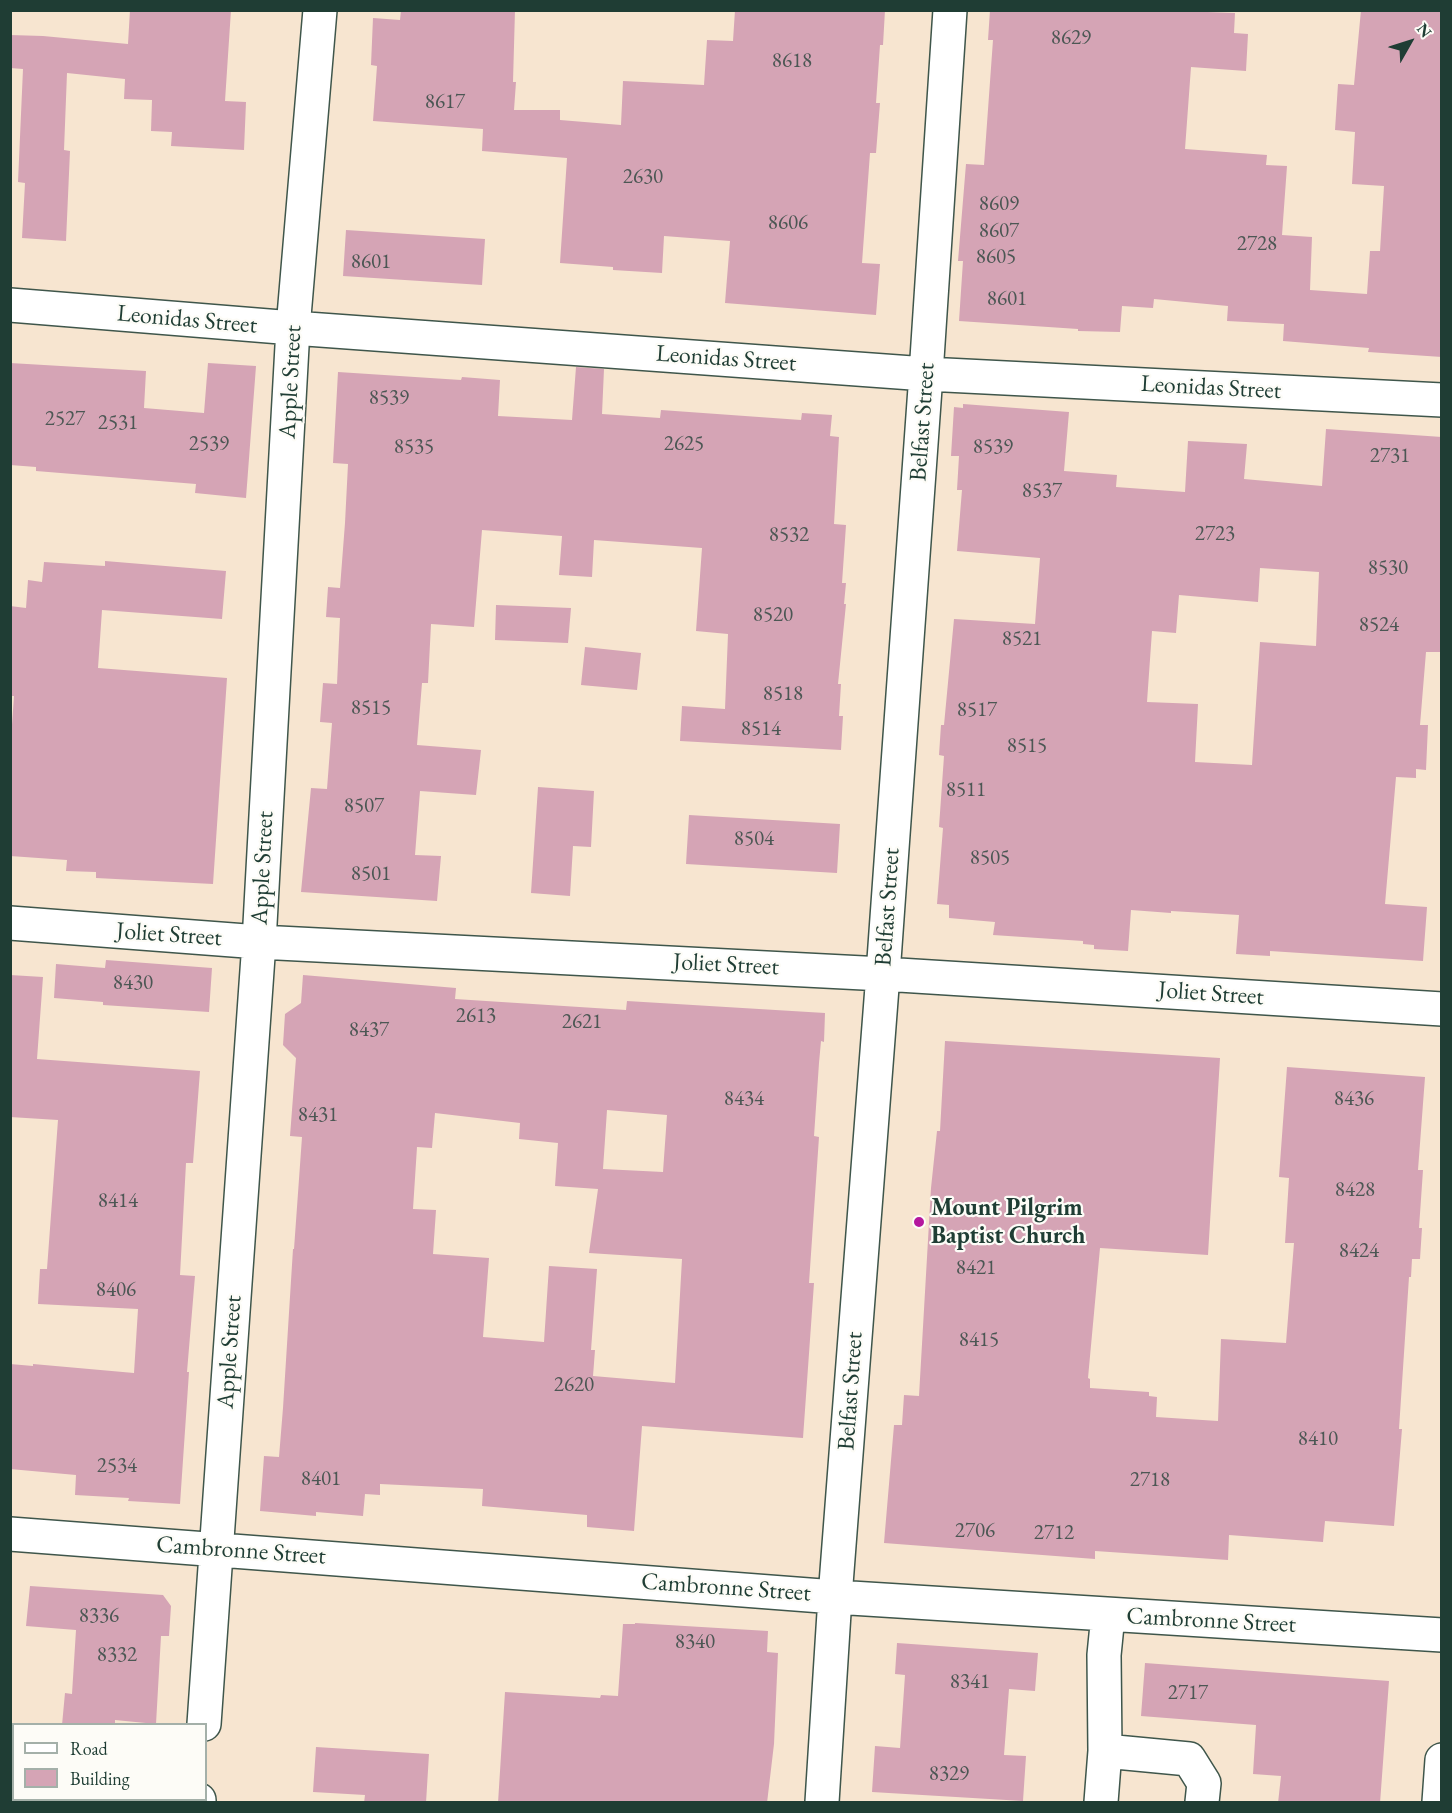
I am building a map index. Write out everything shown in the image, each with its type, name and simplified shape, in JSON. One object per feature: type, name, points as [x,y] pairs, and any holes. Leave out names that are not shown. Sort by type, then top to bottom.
[{"type":"street","name":"Apple Street","points":[[204,1723],[259,942],[293,328],[320,10]]},
{"type":"street","name":"Belfast Street","points":[[822,1803],[835,1597],[926,374],[950,10]]},
{"type":"street","name":"Leonidas Street","points":[[10,305],[926,374],[1442,400]]},
{"type":"street","name":"Joliet Street","points":[[10,922],[259,942],[883,974],[1442,1009]]},
{"type":"street","name":"Cambronne Street","points":[[10,1534],[835,1597],[1442,1635]]},
{"type":"street","points":[[1101,1803],[1105,1751],[1104,1655],[1108,1615]]},
{"type":"street","points":[[1105,1751],[1189,1759],[1204,1783],[1202,1803]]},
{"type":"street","points":[[1439,1803],[1442,1760]]},
{"type":"building","points":[[130,10],[231,10],[225,101],[246,102],[244,150],[171,146],[172,132],[151,131],[152,100],[124,99],[125,79],[67,73],[64,150],[70,151],[66,241],[22,238],[25,183],[18,182],[23,69],[10,68],[10,35],[128,44]]},
{"type":"building","points":[[401,10],[515,10],[514,110],[560,110],[560,120],[621,125],[623,81],[704,85],[707,40],[733,41],[735,10],[885,10],[876,103],[880,103],[876,153],[870,153],[862,263],[880,264],[876,315],[725,303],[730,241],[664,236],[662,273],[560,263],[567,158],[482,151],[483,129],[373,121],[377,66],[371,65],[373,18],[400,20]]},
{"type":"building","points":[[990,10],[1153,10],[1235,13],[1234,33],[1248,34],[1246,71],[1191,67],[1185,149],[1267,155],[1266,165],[1287,166],[1282,235],[1312,237],[1310,290],[1367,294],[1370,251],[1380,251],[1384,186],[1352,184],[1355,132],[1335,130],[1338,84],[1354,85],[1361,10],[1442,10],[1442,357],[1368,352],[1369,348],[1283,341],[1284,324],[1227,321],[1228,306],[1154,299],[1153,308],[1122,306],[1120,332],[1078,331],[1078,329],[959,321],[963,261],[958,261],[966,164],[984,165],[993,40],[988,40]]},
{"type":"building","points":[[346,230],[485,239],[482,285],[343,276]]},
{"type":"building","points":[[10,363],[146,371],[144,408],[204,413],[208,363],[256,366],[246,498],[195,493],[196,484],[36,471],[36,467],[10,465]]},
{"type":"building","points":[[576,367],[604,369],[602,414],[660,418],[661,410],[801,420],[802,413],[832,415],[830,436],[839,437],[834,524],[846,525],[842,583],[846,583],[844,604],[846,604],[838,684],[841,684],[839,716],[843,716],[841,750],[680,741],[682,706],[725,709],[728,634],[696,631],[702,548],[594,540],[592,577],[559,575],[562,536],[482,530],[474,627],[431,624],[428,683],[422,683],[417,745],[481,750],[476,795],[420,791],[415,855],[441,856],[437,901],[301,892],[311,788],[327,789],[332,723],[320,722],[323,683],[337,684],[340,618],[326,617],[328,587],[340,588],[348,464],[333,463],[338,372],[461,380],[462,377],[500,380],[498,416],[572,420]]},
{"type":"building","points":[[963,404],[1069,412],[1064,471],[1117,475],[1116,487],[1185,492],[1188,441],[1247,444],[1244,479],[1322,486],[1326,429],[1442,437],[1442,652],[1426,652],[1420,725],[1428,725],[1426,770],[1416,769],[1416,778],[1396,777],[1385,904],[1427,907],[1423,961],[1270,951],[1270,956],[1236,954],[1239,915],[1171,911],[1171,913],[1131,910],[1128,951],[1094,949],[1094,945],[1083,944],[1083,941],[993,935],[995,922],[949,918],[949,905],[937,904],[943,828],[939,827],[944,756],[939,755],[954,619],[1035,624],[1040,558],[957,551],[962,490],[957,490],[959,456],[951,456],[954,407],[963,408]],"holes":[[[1260,568],[1319,572],[1316,646],[1260,642],[1252,765],[1195,762],[1198,704],[1147,702],[1152,631],[1176,633],[1179,595],[1258,602]]]},
{"type":"building","points":[[105,561],[226,571],[222,619],[102,610],[98,668],[227,678],[213,884],[96,878],[96,872],[66,871],[67,860],[10,856],[10,753],[14,696],[10,696],[10,606],[26,608],[28,580],[42,582],[44,562],[105,566]]},
{"type":"building","points":[[496,605],[571,608],[568,643],[495,640]]},
{"type":"building","points":[[585,647],[641,653],[637,690],[581,685]]},
{"type":"building","points":[[538,787],[594,791],[591,847],[573,846],[570,896],[531,893]]},
{"type":"building","points":[[689,815],[840,824],[837,873],[686,864]]},
{"type":"building","points":[[106,960],[212,968],[209,1012],[103,1005],[103,1002],[54,998],[56,964],[105,968]]},
{"type":"building","points":[[10,975],[43,977],[37,1059],[200,1071],[193,1163],[186,1163],[180,1275],[195,1276],[180,1504],[75,1495],[76,1475],[10,1469],[10,1364],[134,1373],[138,1309],[38,1304],[40,1269],[47,1269],[58,1120],[10,1117]]},
{"type":"building","points":[[303,975],[456,988],[455,999],[626,1010],[627,1001],[825,1013],[814,1136],[819,1137],[809,1283],[814,1283],[803,1438],[642,1426],[634,1531],[587,1527],[587,1515],[482,1506],[483,1489],[380,1484],[380,1495],[365,1494],[363,1516],[316,1512],[316,1516],[260,1511],[264,1456],[279,1457],[302,1137],[290,1136],[296,1058],[283,1045],[285,1014],[301,1003]],"holes":[[[607,1110],[667,1115],[663,1172],[603,1169]],[[435,1113],[520,1123],[519,1139],[558,1143],[555,1186],[598,1189],[589,1253],[682,1259],[675,1383],[593,1376],[595,1350],[591,1350],[597,1269],[549,1266],[544,1342],[483,1337],[489,1258],[433,1254],[436,1210],[413,1209],[417,1147],[432,1148]]]},
{"type":"building","points":[[945,1041],[1220,1058],[1208,1255],[1100,1248],[1088,1378],[1090,1388],[1149,1392],[1149,1396],[1157,1397],[1156,1417],[1218,1421],[1221,1339],[1286,1343],[1294,1243],[1285,1243],[1289,1178],[1279,1177],[1287,1067],[1425,1077],[1418,1170],[1423,1170],[1419,1228],[1422,1228],[1420,1259],[1412,1259],[1411,1277],[1409,1277],[1399,1429],[1402,1429],[1394,1526],[1325,1521],[1323,1542],[1229,1535],[1228,1560],[1095,1551],[1095,1559],[884,1543],[894,1425],[902,1425],[904,1395],[919,1396],[931,1188],[937,1131],[940,1131]]},
{"type":"building","points":[[30,1586],[163,1595],[171,1606],[169,1636],[161,1636],[156,1723],[115,1720],[115,1723],[62,1723],[65,1693],[72,1694],[76,1630],[26,1626]]},
{"type":"building","points":[[623,1624],[768,1631],[767,1652],[778,1653],[774,1744],[767,1803],[498,1803],[505,1692],[600,1698],[601,1695],[618,1696]]},
{"type":"building","points":[[897,1643],[1038,1653],[1035,1691],[1009,1689],[1004,1755],[1026,1756],[1023,1801],[872,1792],[875,1746],[900,1748],[905,1675],[895,1674]]},
{"type":"building","points":[[1145,1663],[1389,1681],[1380,1803],[1278,1803],[1281,1776],[1253,1774],[1256,1725],[1141,1716]]},
{"type":"building","points":[[316,1747],[429,1754],[426,1803],[364,1803],[365,1795],[313,1792]]},
{"type":"place","name":"Mount Pilgrim Baptist Church","points":[[919,1222]]}]
